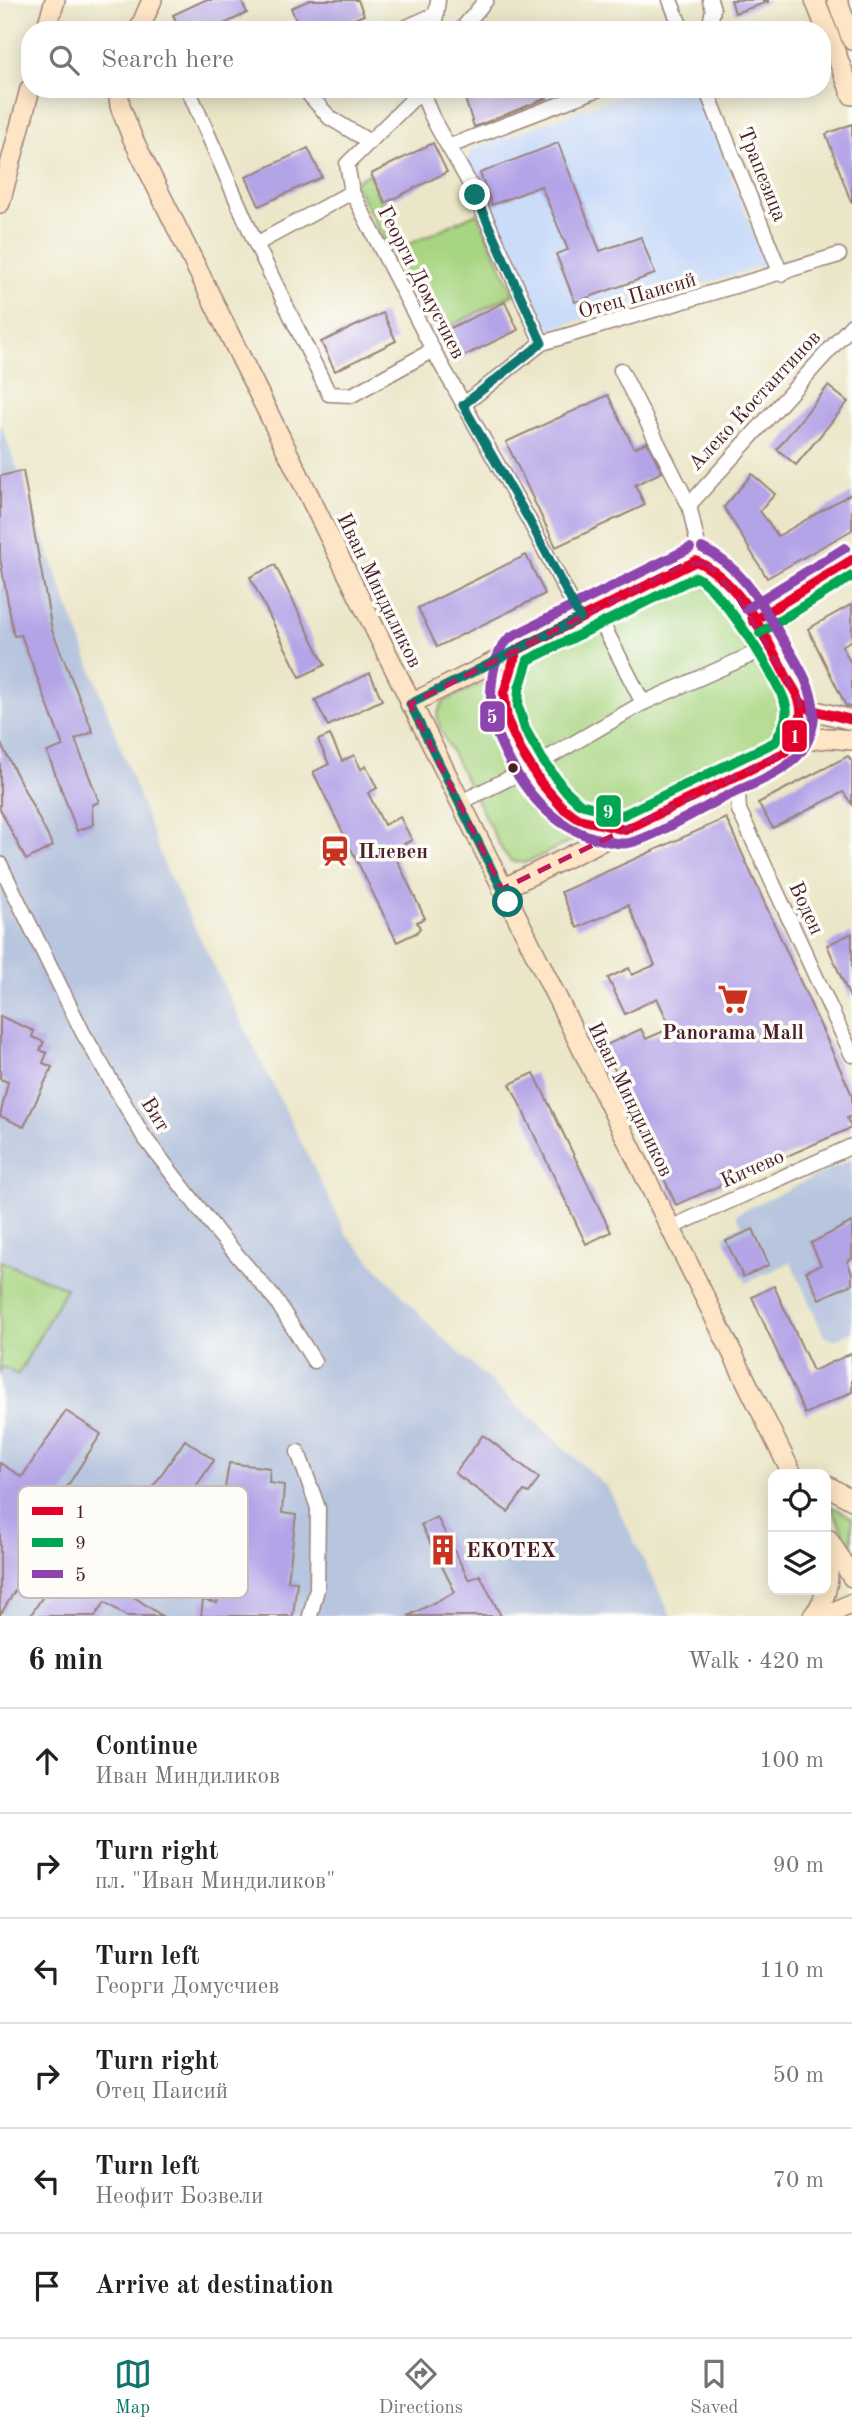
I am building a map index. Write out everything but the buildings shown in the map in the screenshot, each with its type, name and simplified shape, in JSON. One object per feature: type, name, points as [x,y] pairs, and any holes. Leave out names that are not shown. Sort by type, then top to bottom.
[{"type":"street","points":[[49,21],[55,0]]},
{"type":"street","points":[[143,21],[152,0]]},
{"type":"street","points":[[468,21],[486,0]]},
{"type":"street","points":[[670,0],[678,21]]},
{"type":"street","points":[[710,0],[713,9],[711,21]]},
{"type":"street","points":[[815,0],[823,21]]},
{"type":"street","points":[[837,0],[852,40]]},
{"type":"street","points":[[414,21],[437,7]]},
{"type":"street","points":[[831,41],[852,95]]},
{"type":"street","points":[[0,203],[28,98]]},
{"type":"street","name":"Иван Миндиликов","points":[[119,98],[132,137],[788,1467]]},
{"type":"street","points":[[192,98],[257,244],[329,394],[352,395],[433,349]]},
{"type":"street","points":[[312,98],[331,118],[370,142]]},
{"type":"street","name":"Георги Домусчиев","points":[[414,98],[347,164],[352,192],[463,405],[529,520],[643,703]]},
{"type":"street","points":[[425,98],[432,119],[450,146],[542,343]]},
{"type":"street","points":[[450,146],[575,98]]},
{"type":"street","name":"Трапезица","points":[[710,98],[781,274]]},
{"type":"street","points":[[257,244],[352,192]]},
{"type":"street","name":"Отец Паисий","points":[[463,405],[542,343],[839,255]]},
{"type":"street","name":"Алеко Костантинов","points":[[689,505],[852,325]]},
{"type":"street","points":[[621,370],[689,505],[697,541],[696,561]]},
{"type":"street","points":[[753,621],[852,560]]},
{"type":"street","points":[[410,704],[696,561],[706,562],[725,581],[753,621],[800,702],[801,716],[792,743],[784,753],[502,889]]},
{"type":"street","points":[[459,803],[532,767],[643,703],[769,647]]},
{"type":"street","points":[[800,702],[812,710],[852,720]]},
{"type":"street","points":[[792,743],[828,738],[852,740]]},
{"type":"street","name":"Воден","points":[[737,777],[738,810],[852,1055]]},
{"type":"street","name":"Вит","points":[[0,864],[83,1033],[144,1137],[218,1233],[275,1299],[314,1362]]},
{"type":"street","name":"Кичево","points":[[670,1228],[852,1146]]},
{"type":"street","points":[[298,1452],[318,1508],[317,1589],[310,1616]]},
{"type":"street","points":[[831,1488],[852,1500]]},
{"type":"street","points":[[831,1543],[852,1577]]},
{"type":"street","points":[[813,1616],[825,1595]]},
{"type":"street","points":[[826,1616],[852,1603]]},
{"type":"highlighted area","points":[[706,563],[737,596],[800,702],[798,732],[784,753],[502,889],[410,704],[685,564]]},
{"type":"shaded area","points":[[614,98],[701,98],[766,265],[549,329],[467,162],[472,150]]},
{"type":"shaded area","points":[[0,422],[165,867],[347,1235],[432,1328],[608,1488],[671,1616],[0,1616]]},
{"type":"shaded area","points":[[852,1159],[852,1332],[834,1340],[824,1336],[791,1262],[746,1283],[724,1237],[742,1225],[736,1214]]},
{"type":"green space","points":[[369,174],[403,247],[477,213],[514,294],[449,327],[424,317],[354,182]]},
{"type":"green space","points":[[694,582],[720,595],[784,705],[777,732],[757,751],[536,858],[524,863],[511,861],[502,850],[440,729],[437,714],[443,702]]},
{"type":"green space","points":[[0,1261],[66,1288],[18,1375],[3,1367],[0,1372]]},
{"type":"green space","points":[[831,1506],[852,1518],[852,1550],[831,1507]]},
{"type":"transit line","name":"5","points":[[690,548],[511,637],[498,656],[492,682],[491,709],[496,732],[504,750],[524,785],[537,800],[566,825],[584,834],[623,844],[652,835],[781,770],[792,761],[809,739],[814,712],[812,699],[796,662],[745,582],[726,563],[702,548]]},
{"type":"transit line","name":"5","points":[[746,609],[845,548]]},
{"type":"transit line","name":"1","points":[[753,621],[852,560]]},
{"type":"transit line","name":"1","points":[[696,561],[725,581],[759,626],[799,699],[801,716],[798,730],[784,753],[625,830],[579,819],[563,808],[541,783],[521,751],[507,720],[504,693],[517,650],[696,561]]},
{"type":"transit line","name":"9","points":[[760,633],[852,576]]},
{"type":"transit line","name":"9","points":[[696,577],[720,598],[734,616],[772,676],[787,711],[780,734],[775,742],[623,815],[580,804],[563,788],[525,729],[518,706],[519,689],[528,660],[696,577]]},
{"type":"transit line","name":"1","points":[[800,702],[812,710],[852,720]]},
{"type":"place","name":"Плевен","points":[[335,851]]},
{"type":"place","name":"Panorama Mall","points":[[733,999]]},
{"type":"place","name":"EKOTEX","points":[[443,1550]]},
{"type":"route","points":[[475,195],[542,343],[463,405],[529,520],[580,618],[410,704],[508,902]]}]
